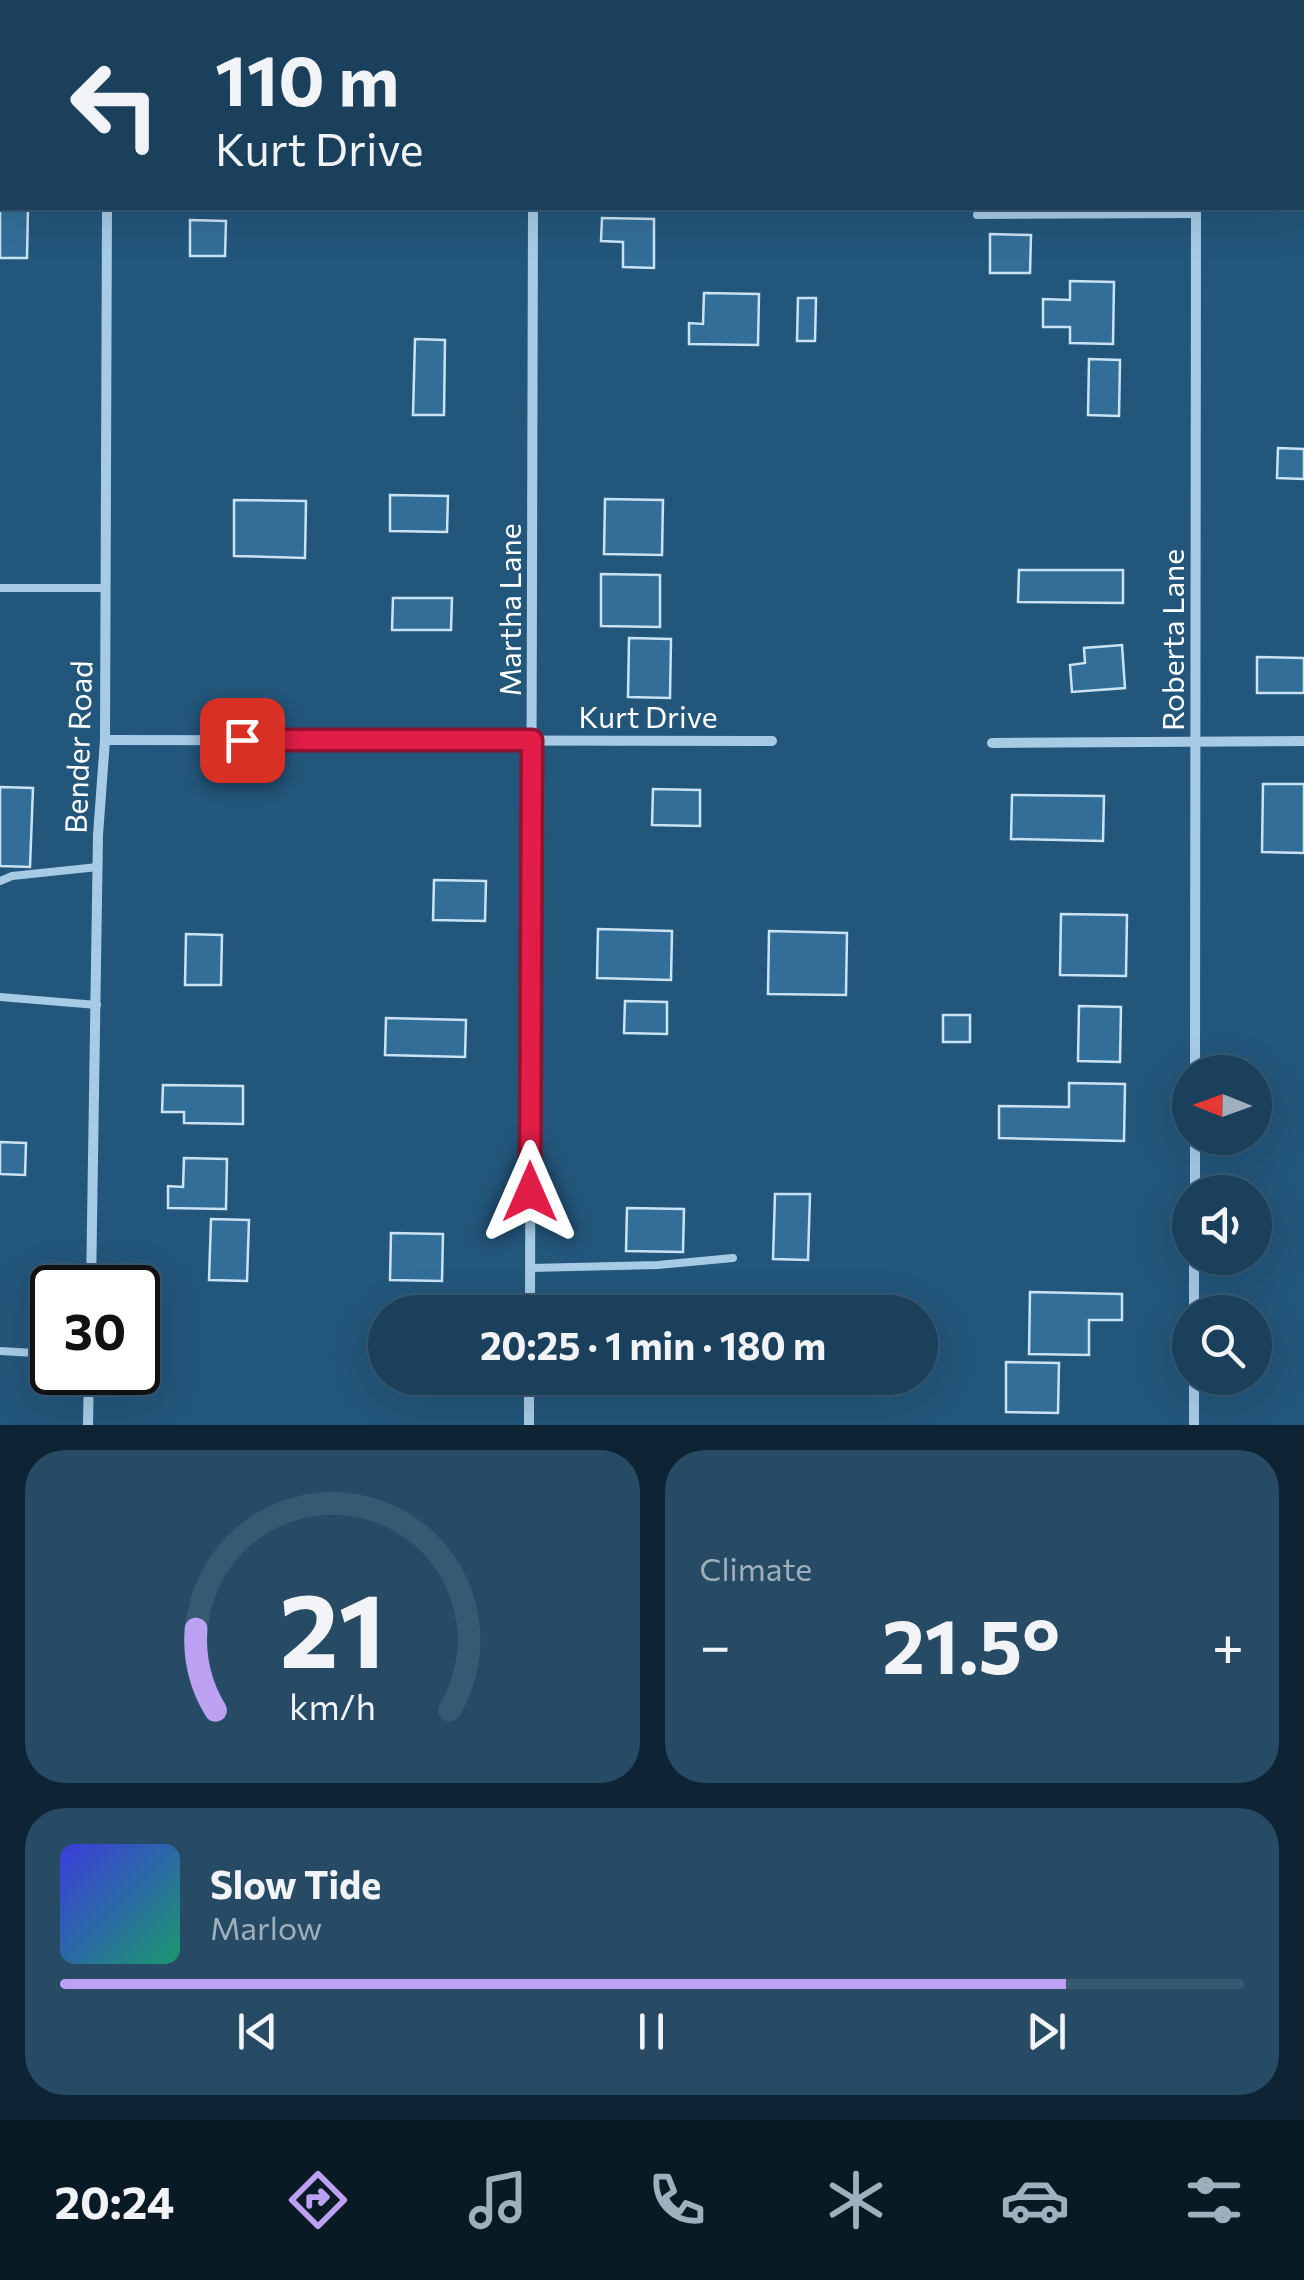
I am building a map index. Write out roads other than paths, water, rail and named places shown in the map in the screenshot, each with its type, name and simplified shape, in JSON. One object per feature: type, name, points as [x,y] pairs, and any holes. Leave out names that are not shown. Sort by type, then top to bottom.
[{"type":"street","name":"Bender Road","points":[[90,1265],[98,867],[105,740],[107,210]]},
{"type":"street","name":"Martha Lane","points":[[530,1295],[533,210]]},
{"type":"street","name":"Roberta Lane","points":[[1195,1055],[1196,211]]},
{"type":"street","name":"Kurt Drive","points":[[105,740],[772,740]]},
{"type":"street","points":[[992,743],[1304,741]]},
{"type":"street","points":[[88,1425],[89,1395]]},
{"type":"street","points":[[529,1425],[530,1395]]},
{"type":"street","points":[[1194,1395],[1194,1425]]},
{"type":"lane","points":[[978,216],[1196,211]]},
{"type":"lane","points":[[0,588],[106,588]]},
{"type":"lane","points":[[0,881],[12,876],[98,867]]},
{"type":"lane","points":[[0,998],[96,1005]]},
{"type":"lane","points":[[530,1268],[675,1264],[733,1258]]},
{"type":"lane","points":[[0,1351],[30,1353]]}]
